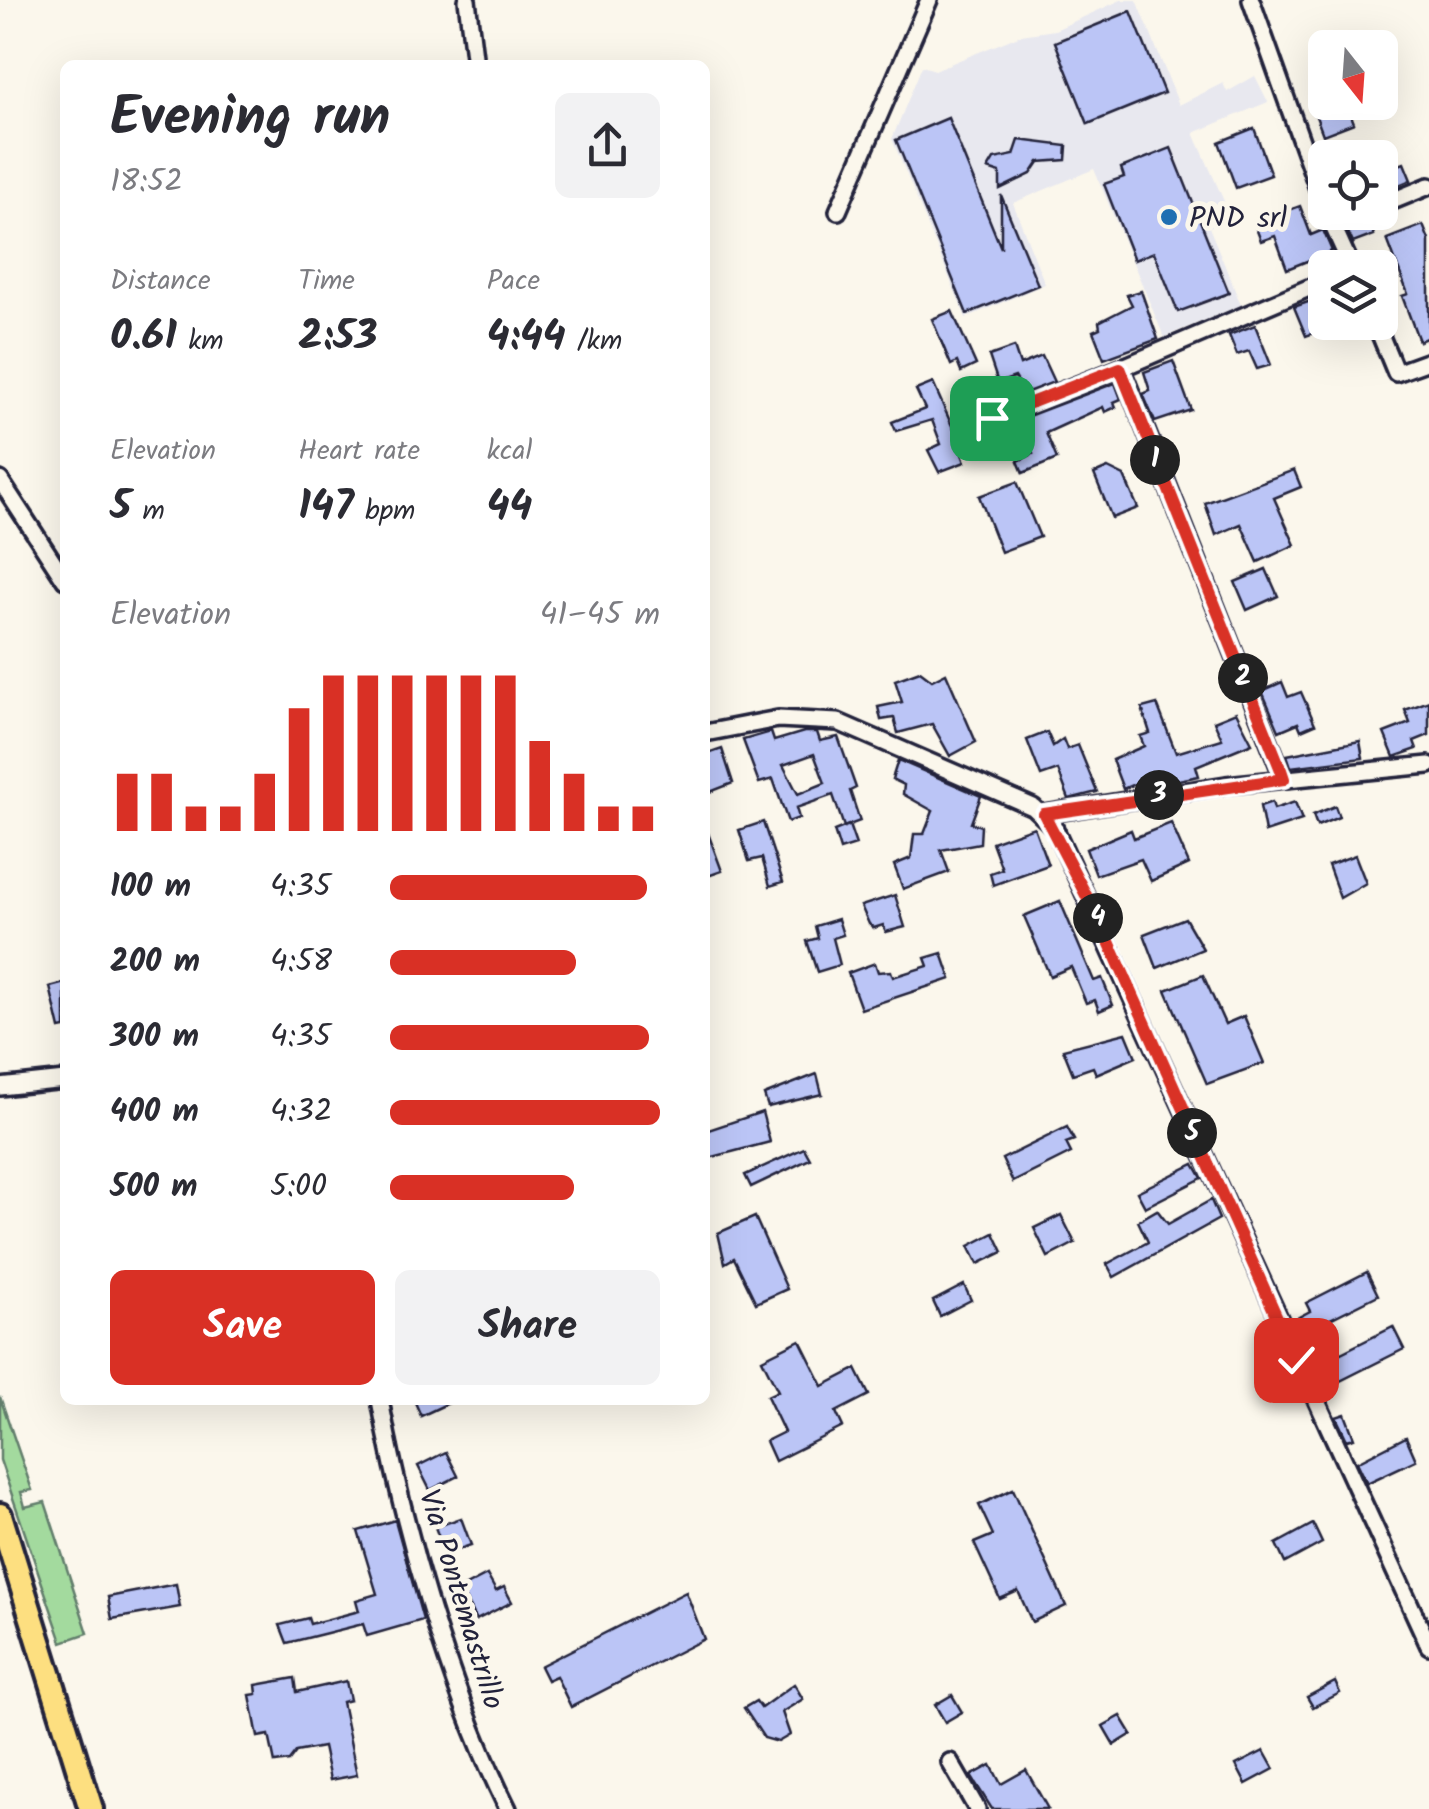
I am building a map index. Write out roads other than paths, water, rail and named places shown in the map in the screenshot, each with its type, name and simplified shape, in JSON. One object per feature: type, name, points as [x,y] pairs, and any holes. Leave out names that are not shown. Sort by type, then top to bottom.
[{"type":"highway","points":[[0,1515],[91,1809]]},
{"type":"street","points":[[467,0],[473,60]]},
{"type":"street","points":[[838,211],[930,0]]},
{"type":"street","points":[[1252,0],[1308,158]]},
{"type":"street","points":[[1398,199],[1429,186]]},
{"type":"street","points":[[992,418],[1308,288]]},
{"type":"street","points":[[1382,340],[1396,373],[1429,361]]},
{"type":"street","points":[[1120,368],[1284,779]]},
{"type":"street","points":[[0,480],[60,572]]},
{"type":"street","points":[[710,732],[778,719],[838,722],[1044,814],[1284,779],[1429,765]]},
{"type":"street","points":[[1044,814],[1102,926],[1191,1130],[1429,1646]]},
{"type":"street","points":[[0,1087],[60,1081]]},
{"type":"street","name":"Via Pontemastrillo","points":[[381,1405],[405,1511],[446,1651],[478,1743],[508,1809]]},
{"type":"street","points":[[950,1762],[977,1809]]},
{"type":"place","name":"PND srl","points":[[1169,217]]}]
